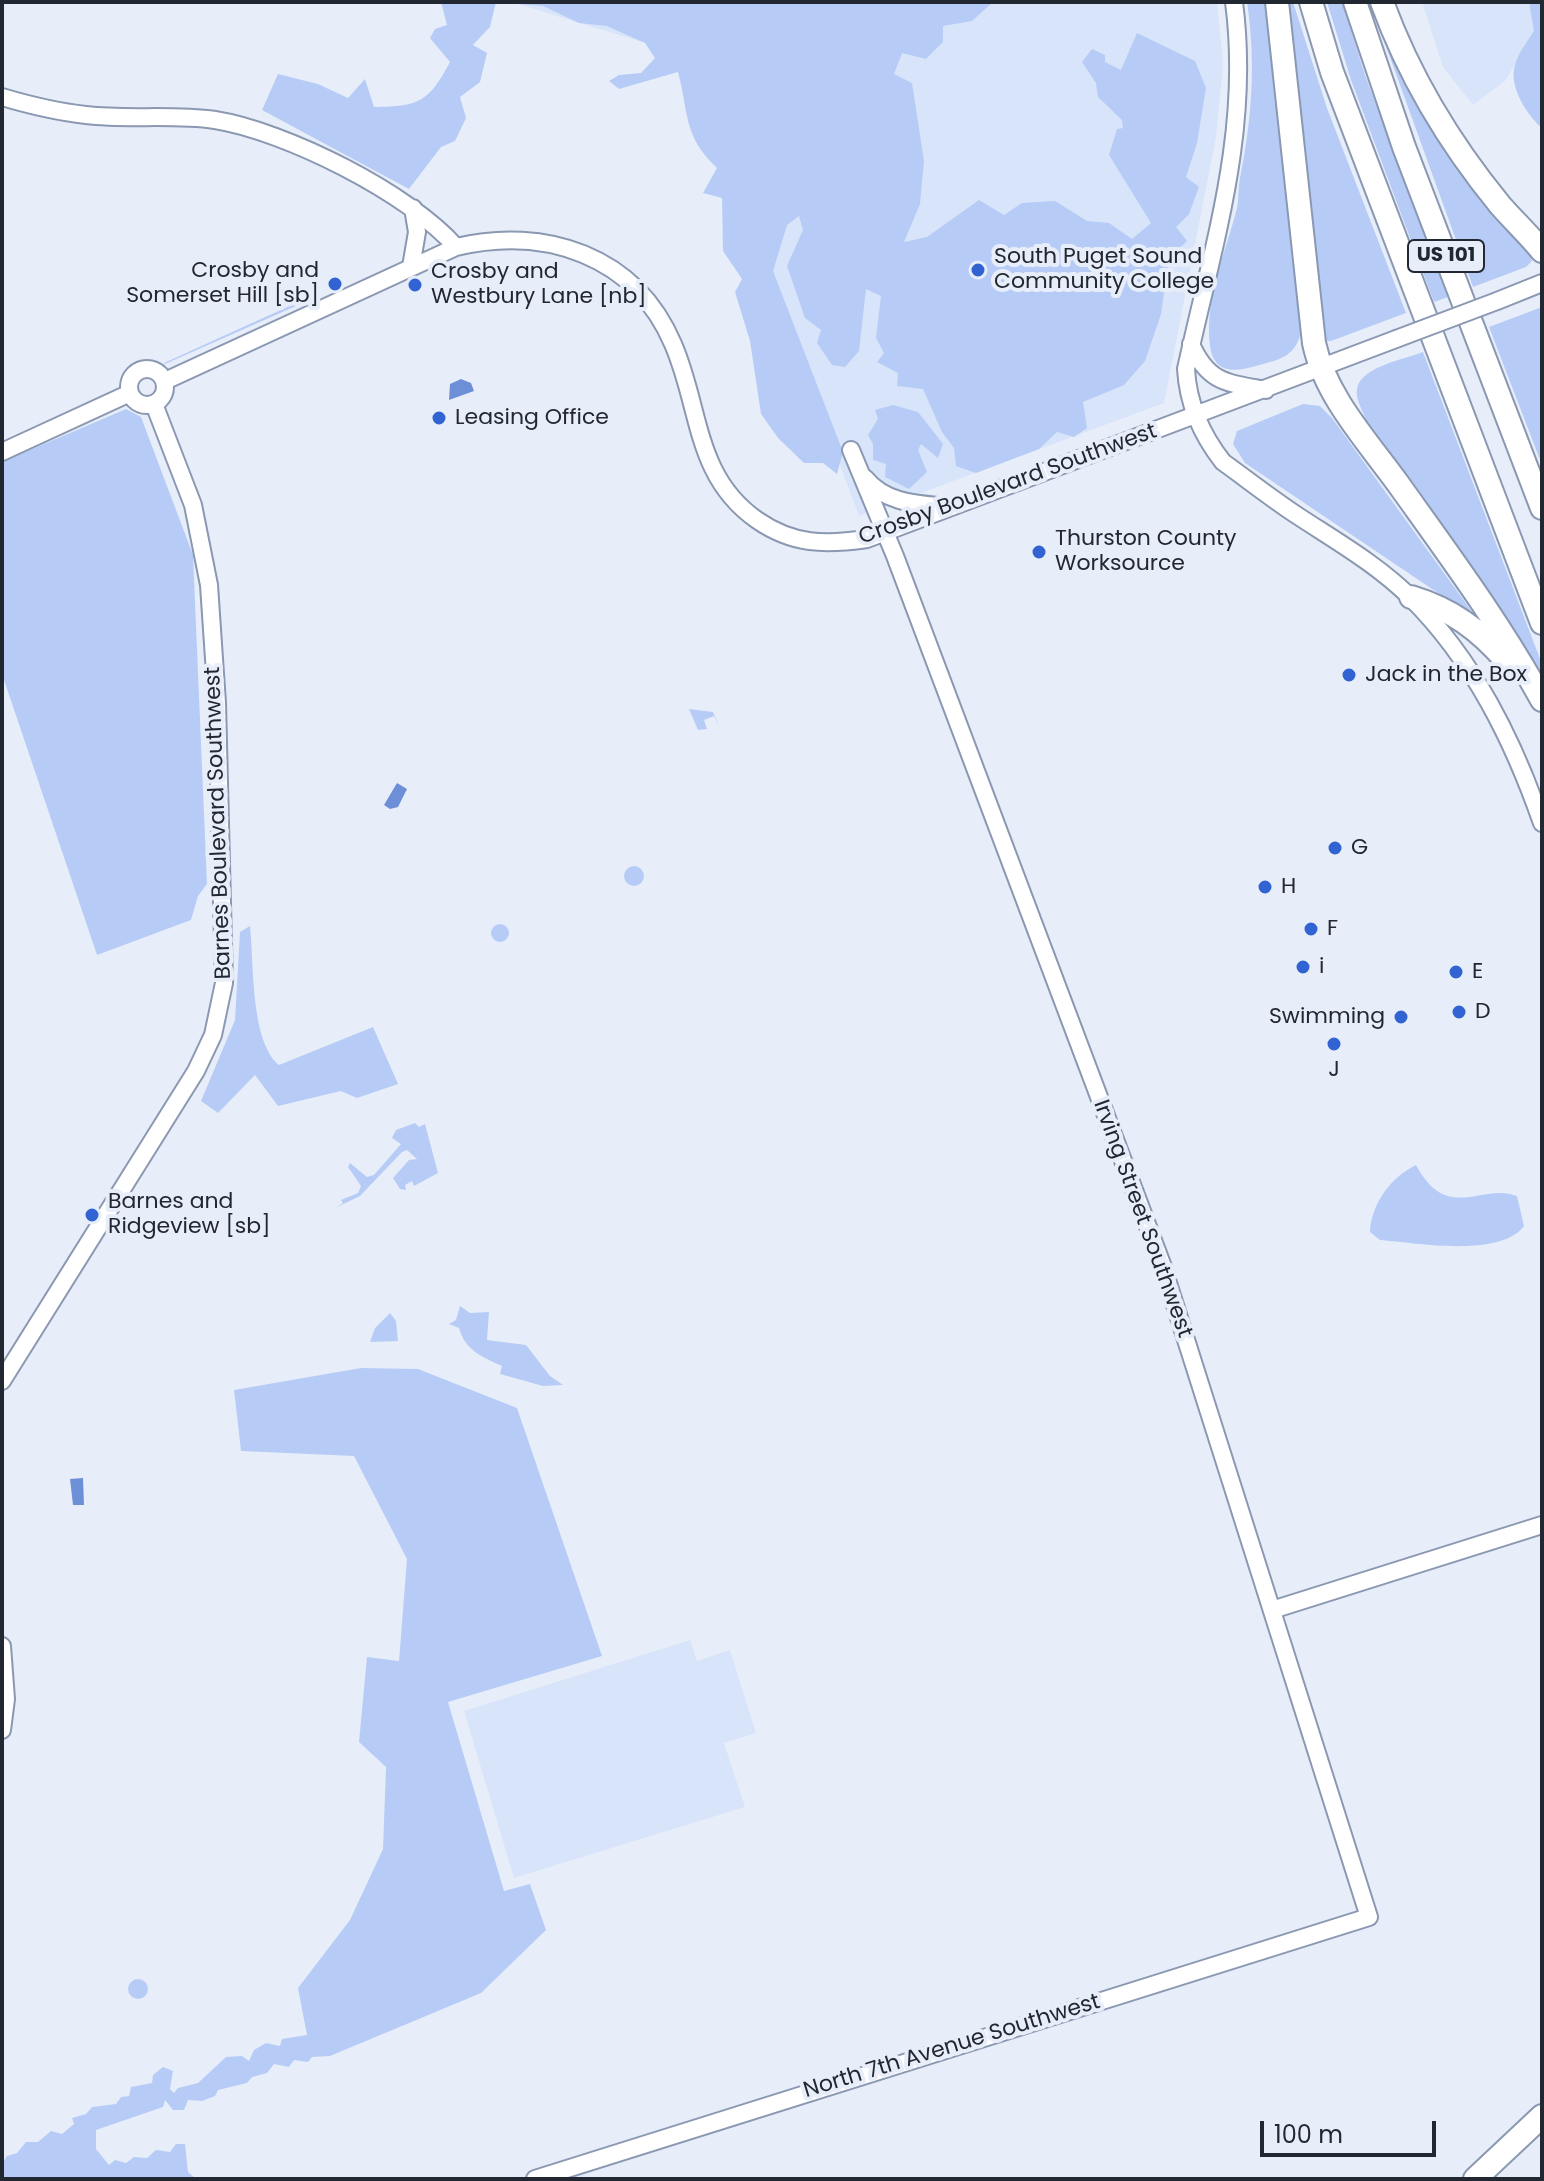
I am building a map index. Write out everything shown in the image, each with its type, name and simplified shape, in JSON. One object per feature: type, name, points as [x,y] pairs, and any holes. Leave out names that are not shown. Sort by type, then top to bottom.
[{"type":"highway","points":[[1277,2],[1314,343],[1322,368],[1354,421],[1476,593],[1542,700]]},
{"type":"highway","name":"US 101","points":[[1311,2],[1332,72],[1542,623]]},
{"type":"highway","name":"US 101","points":[[1355,2],[1404,147],[1542,508]]},
{"type":"highway","points":[[1382,2],[1406,60],[1438,118],[1478,176],[1542,251]]},
{"type":"highway","points":[[1411,597],[1455,616],[1491,643],[1542,716]]},
{"type":"highway","points":[[1475,2179],[1542,2116]]},
{"type":"street","points":[[1234,2],[1240,59],[1237,131],[1186,369],[1187,393],[1196,417],[1208,443],[1223,462],[1411,597],[1473,674],[1510,738],[1542,823]]},
{"type":"street","points":[[2,97],[87,115],[185,118],[249,128],[293,145],[413,208],[436,224],[456,247]]},
{"type":"street","points":[[411,267],[417,232],[413,208]]},
{"type":"street","name":"Crosby Boulevard Southwest","points":[[165,381],[456,247],[483,241],[546,241],[581,252],[610,269],[653,308],[667,331],[716,479],[733,501],[767,527],[815,545],[867,539],[955,508],[1542,283]]},
{"type":"street","points":[[1191,344],[1199,363],[1215,378],[1267,390]]},
{"type":"street","points":[[140,371],[157,371],[165,381],[165,394],[154,404],[138,403],[130,393],[130,383],[140,371]]},
{"type":"street","points":[[2,452],[130,393]]},
{"type":"street","name":"Barnes Boulevard Southwest","points":[[2,1381],[196,1071],[213,1035],[222,1000],[225,952],[218,732],[209,585],[193,505],[154,404]]},
{"type":"street","name":"Irving Street Southwest","points":[[851,450],[886,532],[1157,1250],[1369,1917]]},
{"type":"street","points":[[860,471],[887,497],[909,503],[955,508]]},
{"type":"street","points":[[1272,1610],[1542,1525]]},
{"type":"street","points":[[2,1646],[6,1699],[2,1730]]},
{"type":"street","name":"North 7th Avenue Southwest","points":[[535,2179],[1369,1917]]},
{"type":"shaded area","points":[[441,2],[496,2],[490,27],[473,45],[487,53],[480,82],[460,97],[466,118],[455,141],[441,147],[409,189],[262,110],[278,74],[318,84],[348,98],[365,79],[374,107],[421,100],[435,86],[450,62],[430,38],[435,29],[447,25]]},
{"type":"shaded area","name":"South Puget Sound Community College","points":[[496,2],[993,2],[972,21],[943,26],[943,42],[926,59],[902,53],[894,74],[912,83],[924,161],[920,204],[904,242],[927,237],[979,200],[1004,215],[1022,203],[1055,201],[1087,221],[1109,223],[1132,239],[1151,223],[1109,155],[1117,129],[1123,128],[1122,120],[1098,97],[1096,83],[1082,62],[1092,49],[1105,55],[1105,62],[1121,70],[1137,33],[1195,61],[1206,88],[1197,143],[1186,177],[1199,187],[1189,214],[1176,227],[1187,241],[1169,258],[1161,314],[1145,361],[1124,385],[1083,402],[1087,428],[1074,437],[1057,432],[1039,449],[976,473],[956,466],[954,448],[942,432],[923,389],[897,386],[898,373],[877,362],[884,353],[876,338],[881,296],[866,289],[859,351],[845,367],[832,365],[817,343],[821,330],[805,318],[787,266],[803,230],[799,216],[787,225],[773,271],[843,452],[837,474],[823,463],[804,463],[778,438],[761,414],[750,341],[735,292],[742,279],[723,251],[722,198],[703,193],[717,168],[693,135],[678,72],[619,89],[609,81],[619,75],[641,73],[655,58],[645,43],[607,26],[579,23],[543,6]]},
{"type":"shaded area","name":"South Puget Sound Community College","points":[[511,2],[1217,2],[1223,64],[1216,137],[1164,403],[859,516],[685,55]]},
{"type":"shaded area","points":[[1247,2],[1269,2],[1302,327],[1296,345],[1286,355],[1256,366],[1233,370],[1216,362],[1210,346],[1209,329],[1213,293],[1237,208],[1247,134],[1252,68]]},
{"type":"shaded area","points":[[1284,2],[1293,2],[1327,108],[1406,313],[1331,341],[1325,341],[1322,332]]},
{"type":"shaded area","points":[[1327,2],[1342,2],[1365,75],[1448,297],[1434,302],[1351,80]]},
{"type":"shaded area","points":[[1370,2],[1374,2],[1531,254],[1532,261],[1526,267],[1473,287]]},
{"type":"shaded area","points":[[1422,2],[1529,2],[1535,31],[1505,81],[1473,105],[1443,67]]},
{"type":"shaded area","points":[[1529,2],[1542,2],[1542,128],[1525,108],[1514,82],[1516,61],[1534,31]]},
{"type":"shaded area","points":[[316,294],[305,302],[164,363]]},
{"type":"shaded area","points":[[1542,307],[1542,465],[1489,327]]},
{"type":"shaded area","points":[[1423,352],[1542,664],[1542,677],[1492,597],[1366,420],[1357,397],[1360,381],[1374,369]]},
{"type":"shaded area","points":[[1303,404],[1320,406],[1332,418],[1478,620],[1245,463],[1233,444],[1237,431]]},
{"type":"shaded area","points":[[893,405],[918,412],[943,444],[938,458],[921,444],[918,450],[927,472],[909,489],[885,477],[886,464],[873,460],[873,444],[868,435],[878,419],[875,410]]},
{"type":"shaded area","points":[[126,409],[141,417],[193,555],[207,884],[198,896],[191,920],[97,955],[2,674],[2,462]]},
{"type":"shaded area","points":[[689,709],[713,712],[719,725],[714,716],[704,720],[707,729],[698,730]]},
{"type":"shaded area","points":[[630,866],[638,866],[644,876],[638,886],[630,886],[624,880],[624,872]]},
{"type":"shaded area","points":[[500,924],[509,933],[500,942],[491,933]]},
{"type":"shaded area","points":[[250,926],[258,1020],[270,1054],[279,1065],[373,1027],[398,1084],[357,1098],[341,1091],[278,1106],[255,1075],[218,1113],[201,1101],[235,1020],[240,932]]},
{"type":"shaded area","points":[[415,1123],[419,1127],[425,1124],[438,1173],[414,1186],[412,1181],[405,1185],[406,1190],[400,1189],[393,1178],[409,1160],[417,1159],[407,1150],[360,1196],[335,1208],[343,1203],[341,1200],[358,1193],[361,1186],[348,1167],[350,1163],[367,1177],[374,1175],[401,1144],[392,1138],[396,1130]]},
{"type":"shaded area","points":[[1416,1165],[1428,1183],[1440,1193],[1453,1197],[1504,1193],[1517,1196],[1524,1226],[1512,1236],[1477,1245],[1380,1240],[1370,1232],[1378,1202],[1398,1177]]},
{"type":"shaded area","points":[[460,1306],[470,1313],[489,1312],[487,1340],[526,1345],[550,1376],[563,1385],[543,1386],[500,1374],[502,1366],[475,1352],[465,1342],[459,1328],[449,1324],[456,1320]]},
{"type":"shaded area","points":[[390,1313],[396,1321],[398,1341],[370,1342],[375,1328]]},
{"type":"shaded area","points":[[361,1368],[418,1369],[517,1408],[602,1656],[448,1702],[504,1891],[530,1884],[546,1930],[481,1993],[330,2056],[312,2057],[308,2062],[294,2060],[289,2067],[274,2064],[267,2073],[252,2077],[247,2083],[218,2090],[215,2096],[202,2101],[188,2100],[184,2110],[173,2110],[165,2100],[163,2107],[96,2130],[96,2149],[109,2165],[115,2160],[126,2163],[134,2157],[147,2158],[156,2150],[170,2152],[176,2144],[185,2144],[188,2172],[196,2179],[2,2179],[2,2164],[7,2156],[17,2153],[26,2142],[38,2142],[51,2131],[62,2134],[74,2124],[72,2118],[86,2114],[92,2107],[116,2104],[121,2097],[129,2096],[131,2087],[152,2083],[153,2075],[163,2067],[173,2071],[170,2089],[174,2093],[178,2088],[198,2083],[226,2057],[242,2056],[249,2061],[254,2050],[266,2043],[280,2046],[282,2039],[307,2035],[298,1988],[350,1920],[383,1849],[386,1767],[359,1742],[367,1657],[399,1661],[407,1559],[354,1456],[241,1451],[234,1390]]},
{"type":"shaded area","points":[[690,1640],[697,1661],[730,1650],[756,1733],[724,1743],[745,1807],[514,1878],[464,1711]]},
{"type":"shaded area","points":[[134,1979],[142,1979],[148,1989],[142,1999],[134,1999],[128,1993],[128,1985]]},
{"type":"water","points":[[461,379],[471,383],[474,391],[449,400],[450,384]]},
{"type":"water","points":[[397,783],[407,789],[398,807],[390,809],[384,805]]},
{"type":"water","points":[[83,1478],[84,1505],[73,1505],[70,1479]]},
{"type":"place","name":"South Puget Sound Community College","points":[[978,270]]},
{"type":"place","name":"Crosby and Somerset Hill [sb]","points":[[335,284]]},
{"type":"place","name":"Crosby and Westbury Lane [nb]","points":[[415,285]]},
{"type":"place","name":"Leasing Office","points":[[439,418]]},
{"type":"place","name":"Thurston County Worksource","points":[[1039,552]]},
{"type":"place","name":"Jack in the Box","points":[[1349,675]]},
{"type":"place","name":"G","points":[[1335,848]]},
{"type":"place","name":"H","points":[[1265,887]]},
{"type":"place","name":"F","points":[[1311,929]]},
{"type":"place","name":"i","points":[[1303,967]]},
{"type":"place","name":"E","points":[[1456,972]]},
{"type":"place","name":"D","points":[[1459,1012]]},
{"type":"place","name":"Swimming","points":[[1401,1017]]},
{"type":"place","name":"J","points":[[1334,1044]]},
{"type":"place","name":"Barnes and Ridgeview [sb]","points":[[92,1215]]}]
